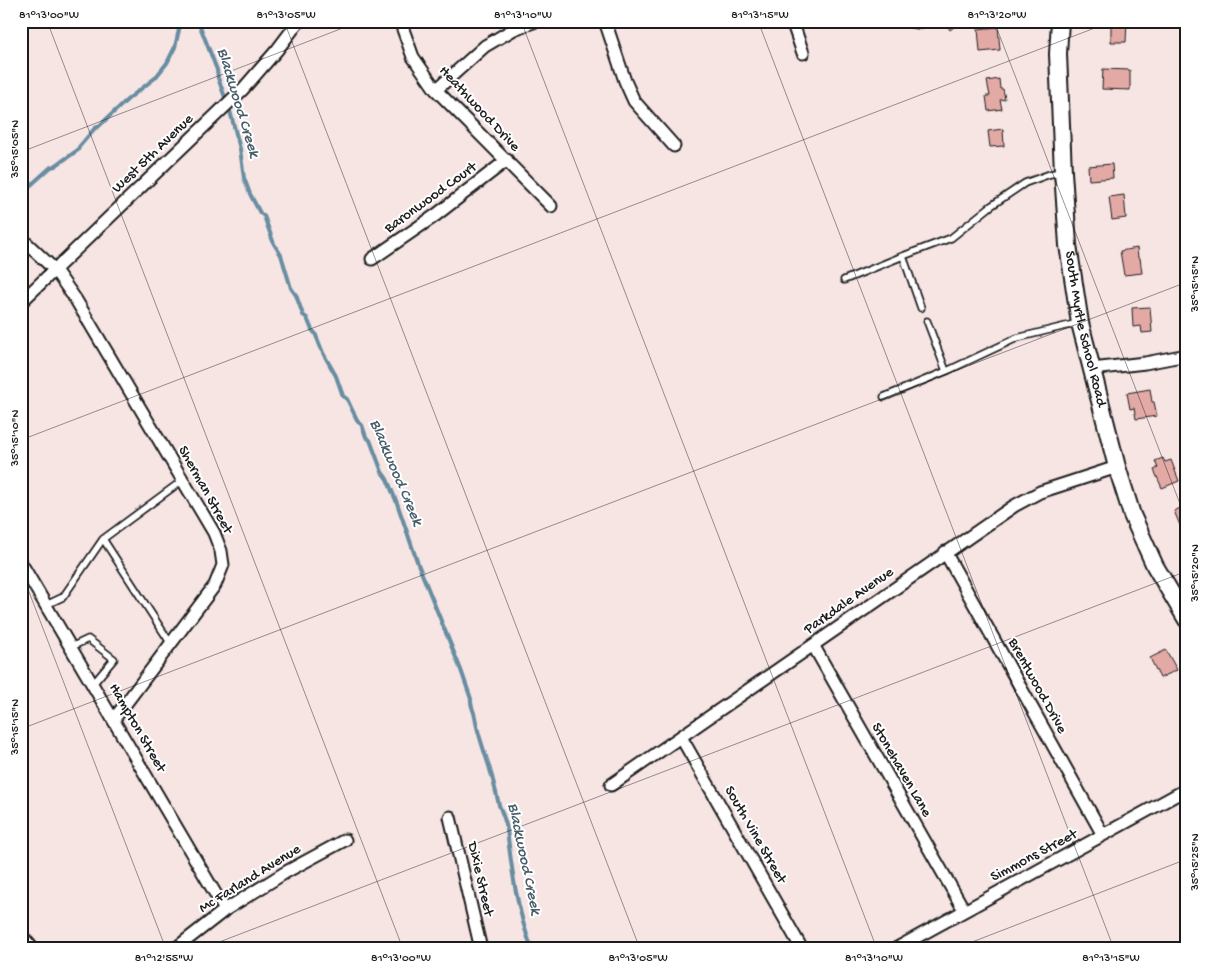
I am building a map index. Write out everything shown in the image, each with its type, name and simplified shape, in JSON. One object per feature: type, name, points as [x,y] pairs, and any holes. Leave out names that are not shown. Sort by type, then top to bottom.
[{"type":"main road","name":"South Myrtle School Road","points":[[1060,21],[1058,54],[1063,172],[1068,245],[1080,323],[1117,466],[1140,536],[1164,582],[1187,620]]},
{"type":"street","name":"West 5th Avenue","points":[[21,302],[243,89],[299,21]]},
{"type":"street","name":"Heathwood Drive","points":[[400,21],[413,58],[436,90],[551,206]]},
{"type":"street","points":[[436,90],[485,46],[514,28],[536,21]]},
{"type":"street","points":[[605,21],[625,81],[634,101],[674,146]]},
{"type":"street","points":[[792,21],[803,53]]},
{"type":"street","name":"Baronwood Court","points":[[372,259],[436,215],[507,160]]},
{"type":"street","points":[[21,238],[55,270]]},
{"type":"street","name":"Sherman Street","points":[[55,270],[76,300],[214,533],[221,551],[223,565],[215,585],[114,719]]},
{"type":"street","points":[[1092,369],[1145,364],[1187,355]]},
{"type":"street","name":"Parkdale Avenue","points":[[610,785],[1014,506],[1040,492],[1117,466]]},
{"type":"street","name":"Brentwood Drive","points":[[945,552],[1103,835]]},
{"type":"street","name":"Hampton Street","points":[[21,563],[225,910]]},
{"type":"street","name":"Stonehaven Lane","points":[[812,645],[964,910]]},
{"type":"street","name":"South Vine Street","points":[[681,737],[802,949]]},
{"type":"street","name":"Simmons Street","points":[[895,949],[1187,789]]},
{"type":"street","name":"Dixie Street","points":[[450,817],[481,949]]},
{"type":"street","name":"Mc Farland Avenue","points":[[175,949],[225,910],[286,872],[345,840]]},
{"type":"street","points":[[21,935],[34,949]]},
{"type":"lane","points":[[844,280],[951,238],[991,206],[1025,183],[1050,174],[1063,172]]},
{"type":"lane","points":[[903,256],[921,308]]},
{"type":"lane","points":[[927,321],[946,371]]},
{"type":"lane","points":[[884,397],[1017,338],[1080,323]]},
{"type":"lane","points":[[46,605],[63,597],[103,539],[183,480]]},
{"type":"lane","points":[[103,539],[171,644]]},
{"type":"lane","points":[[71,647],[88,639],[114,659],[93,684]]},
{"type":"building","points":[[896,21],[923,21],[922,30],[895,25]]},
{"type":"building","points":[[944,21],[962,21],[950,30]]},
{"type":"building","points":[[1111,21],[1127,21],[1126,42],[1111,42]]},
{"type":"building","points":[[998,27],[1000,50],[980,52],[978,29]]},
{"type":"building","points":[[1103,69],[1130,70],[1130,90],[1102,89]]},
{"type":"building","points":[[999,79],[1000,89],[1003,89],[1005,99],[1000,100],[1002,109],[988,111],[986,96],[990,96],[987,81]]},
{"type":"building","points":[[1003,129],[1004,146],[990,147],[988,131]]},
{"type":"building","points":[[1112,164],[1113,178],[1089,180],[1088,166]]},
{"type":"building","points":[[1124,195],[1126,218],[1112,220],[1109,197]]},
{"type":"building","points":[[1137,248],[1142,273],[1124,275],[1120,251]]},
{"type":"building","points":[[1150,307],[1152,332],[1142,333],[1141,326],[1133,327],[1132,308]]},
{"type":"building","points":[[1187,316],[1187,337],[1183,337],[1181,317]]},
{"type":"building","points":[[1150,389],[1157,416],[1136,419],[1134,408],[1130,409],[1127,393]]},
{"type":"building","points":[[1163,458],[1165,462],[1171,460],[1179,481],[1162,488],[1154,470],[1158,468],[1155,461]]},
{"type":"building","points":[[1187,505],[1187,537],[1185,537],[1174,511]]},
{"type":"building","points":[[1166,650],[1177,670],[1160,678],[1150,658]]},
{"type":"waterway","points":[[21,194],[51,167],[78,150],[95,128],[155,78],[167,63],[175,47],[181,21]]},
{"type":"waterway","name":"Blackwood Creek","points":[[198,21],[230,111],[240,149],[244,178],[250,194],[260,213],[264,216],[274,244],[281,255],[291,288],[296,295],[303,315],[307,318],[315,333],[323,353],[336,376],[343,396],[347,399],[358,422],[362,425],[366,437],[370,440],[382,472],[397,503],[418,564],[461,670],[506,824],[519,905],[532,949]]}]
